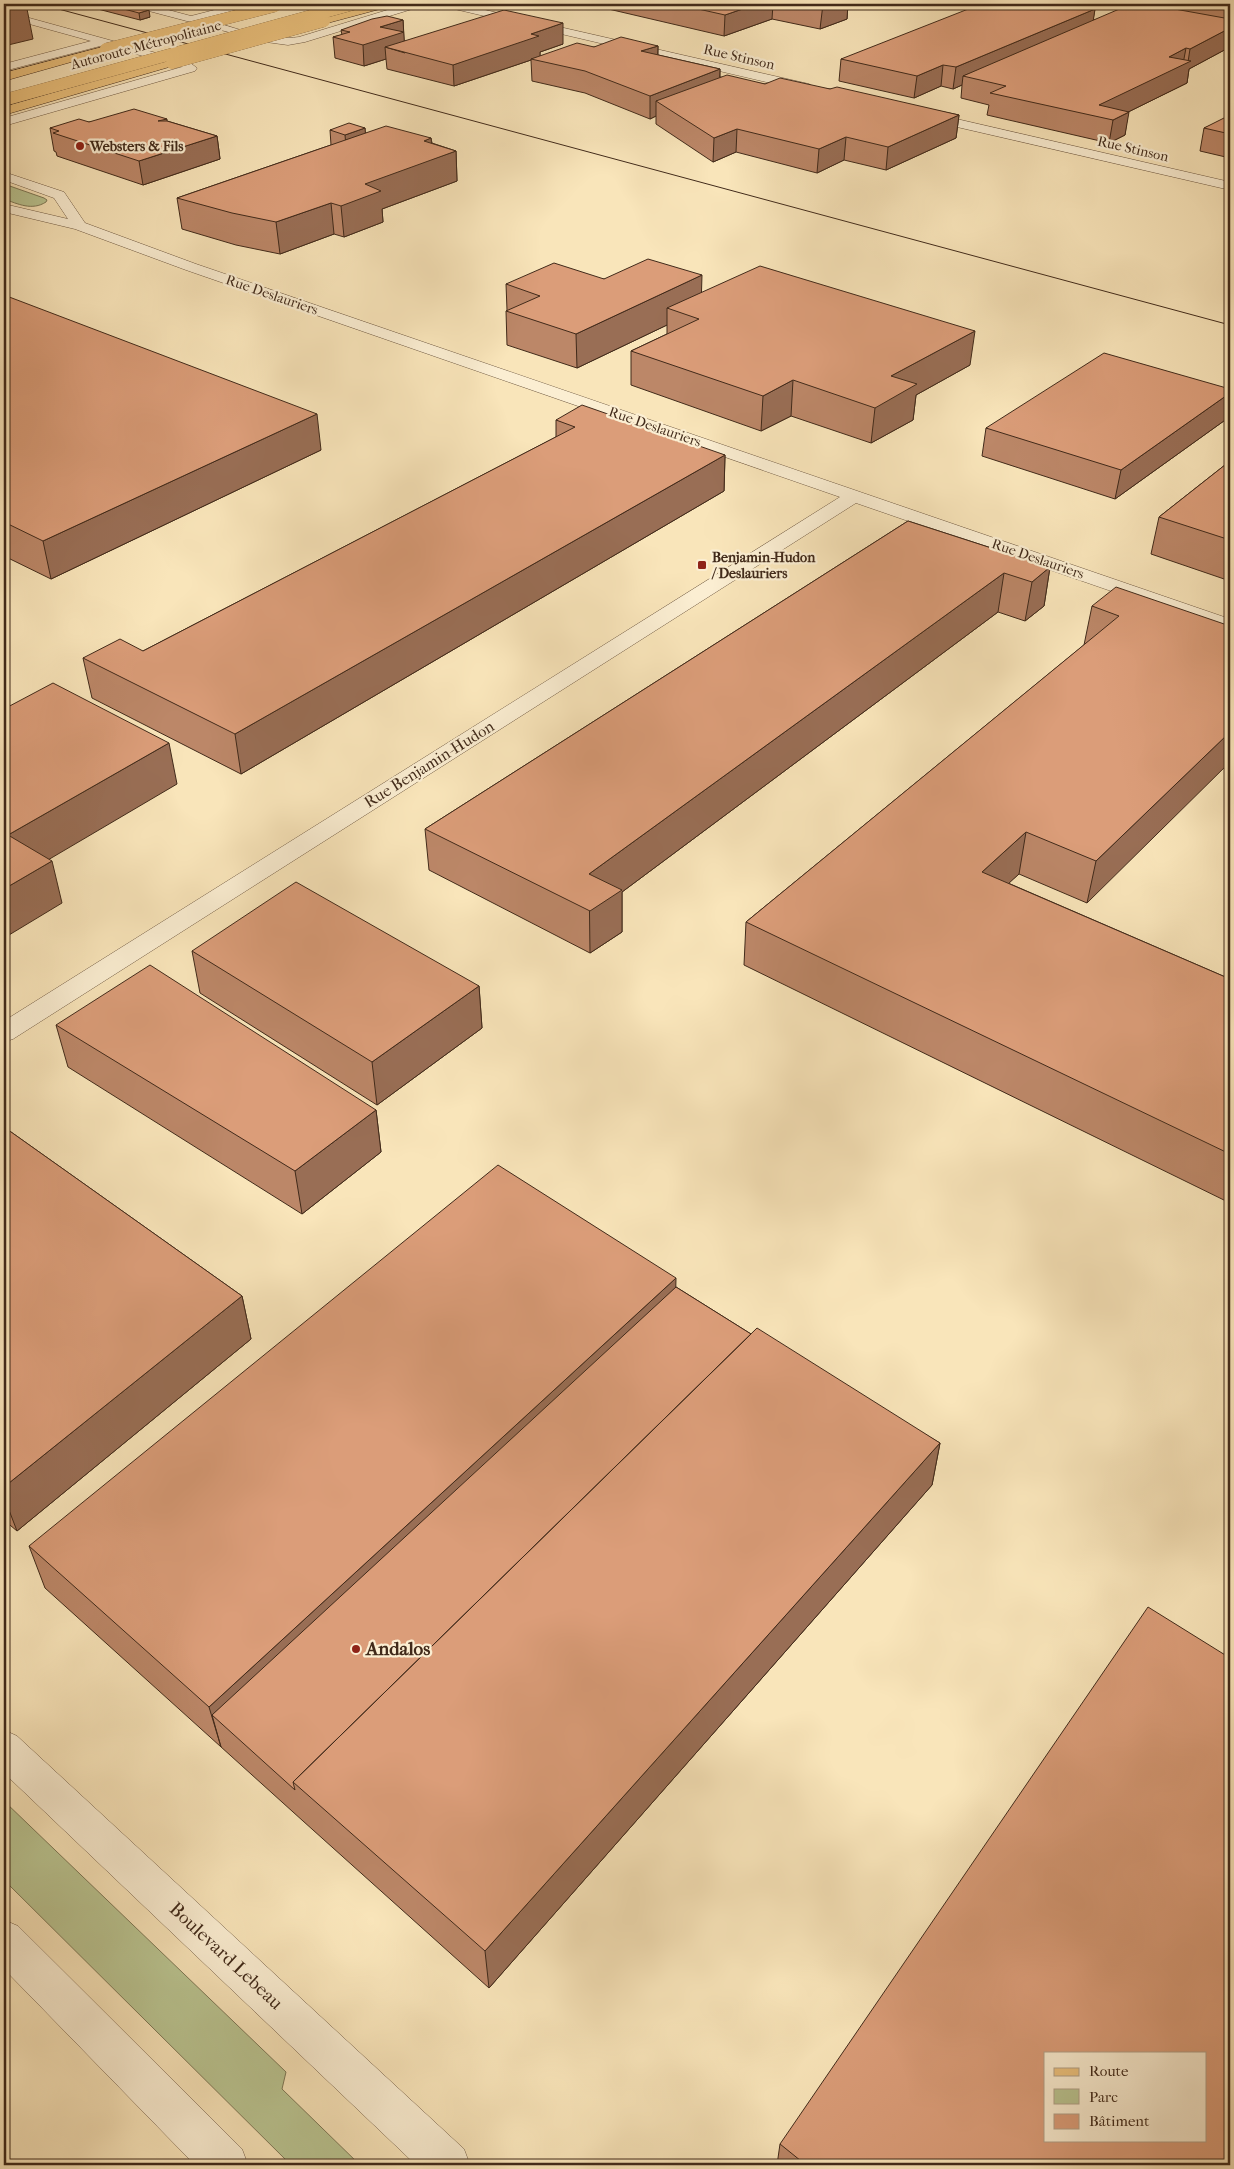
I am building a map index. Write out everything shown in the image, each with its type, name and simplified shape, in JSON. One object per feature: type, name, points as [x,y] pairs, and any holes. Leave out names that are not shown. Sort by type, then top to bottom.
[{"type":"main road","points":[[4,77],[282,4]]},
{"type":"main road","name":"Autoroute Métropolitaine","points":[[4,88],[315,4]]},
{"type":"main road","name":"Autoroute Métropolitaine","points":[[4,100],[354,4]]},
{"type":"main road","points":[[4,111],[387,4]]},
{"type":"street","points":[[134,4],[270,40],[288,42],[301,40],[418,4]]},
{"type":"street","points":[[190,19],[250,4]]},
{"type":"street","name":"Rue Stinson","points":[[446,4],[820,91]]},
{"type":"street","points":[[4,14],[184,64],[191,68],[4,122]]},
{"type":"street","points":[[4,68],[104,42]]},
{"type":"street","name":"Rue Stinson","points":[[914,113],[1230,186]]},
{"type":"street","points":[[4,176],[59,195],[80,226]]},
{"type":"street","name":"Rue Deslauriers","points":[[4,208],[80,226],[192,267],[1230,626]]},
{"type":"street","name":"Rue Benjamin-Hudon","points":[[4,1033],[855,496]]},
{"type":"street","name":"Boulevard Lebeau","points":[[4,1748],[448,2165]]},
{"type":"street","points":[[4,1940],[226,2165]]},
{"type":"green space","points":[[4,184],[47,200],[41,205],[36,206],[20,205],[4,199]]},
{"type":"green space","points":[[4,1801],[286,2072],[282,2089],[360,2165],[291,2165],[4,1880]]},
{"type":"building","points":[[4,4],[25,4],[4,9]]},
{"type":"building","points":[[105,4],[125,4],[149,10],[139,13]]},
{"type":"building","points":[[676,4],[757,4],[725,15]]},
{"type":"building","points":[[799,4],[835,4],[822,8]]},
{"type":"building","points":[[981,4],[1068,4],[1095,9],[956,67],[943,65],[917,76],[841,59]]},
{"type":"building","points":[[1131,4],[1147,4],[1230,19],[1230,28],[1190,49],[1186,48],[1169,57],[1191,61],[1099,105],[1129,112],[1113,120],[990,93],[1006,86],[963,76]]},
{"type":"building","points":[[504,10],[563,23],[531,34],[539,36],[453,65],[385,47]]},
{"type":"building","points":[[387,16],[403,20],[380,27],[404,32],[363,45],[333,37],[350,32],[341,30]]},
{"type":"building","points":[[621,37],[658,46],[641,51],[720,69],[650,96],[585,71],[531,59],[577,43],[594,47]]},
{"type":"building","points":[[727,75],[765,84],[780,78],[830,89],[837,87],[959,115],[888,147],[846,137],[819,149],[737,129],[714,138],[656,101]]},
{"type":"building","points":[[134,109],[167,119],[158,121],[167,121],[217,136],[139,161],[53,133],[59,131],[50,128],[79,119],[89,122]]},
{"type":"building","points":[[1226,117],[1230,118],[1230,134],[1204,128]]},
{"type":"building","points":[[349,123],[365,128],[345,135],[330,130]]},
{"type":"building","points":[[386,126],[431,138],[424,141],[456,151],[365,184],[381,191],[341,206],[331,203],[276,222],[232,213],[177,198]]},
{"type":"building","points":[[648,259],[702,275],[576,334],[506,311],[540,296],[506,284],[554,263],[604,279]]},
{"type":"building","points":[[760,266],[975,331],[891,376],[917,384],[875,408],[793,380],[763,396],[631,351],[699,319],[667,308]]},
{"type":"building","points":[[4,295],[317,414],[43,541],[4,522]]},
{"type":"building","points":[[1104,353],[1230,389],[1230,393],[1121,470],[986,428]]},
{"type":"building","points":[[582,405],[725,455],[235,734],[83,658],[120,639],[143,651],[575,427],[556,420]]},
{"type":"building","points":[[1230,461],[1230,540],[1159,517]]},
{"type":"building","points":[[908,521],[1050,567],[1032,582],[1004,573],[589,874],[622,890],[590,911],[425,829]]},
{"type":"building","points":[[1116,587],[1230,626],[1230,732],[1096,861],[1026,832],[982,872],[1230,979],[1230,1154],[746,922],[1119,616],[1092,606]]},
{"type":"building","points":[[53,683],[169,743],[8,835],[52,861],[4,889],[4,709]]},
{"type":"building","points":[[296,882],[479,986],[372,1062],[192,951]]},
{"type":"building","points":[[150,965],[376,1110],[295,1171],[56,1025]]},
{"type":"building","points":[[4,1127],[242,1296],[4,1487]]},
{"type":"building","points":[[498,1165],[676,1278],[209,1707],[29,1546]]},
{"type":"building","points":[[676,1287],[751,1334],[293,1782],[295,1790],[212,1715]]},
{"type":"building","points":[[757,1328],[940,1443],[485,1951],[293,1782]]},
{"type":"building","points":[[1148,1607],[1230,1658],[1230,2165],[806,2165],[780,2144]]},
{"type":"tram line","points":[[40,4],[1230,325]]},
{"type":"place","name":"Websters & Fils","points":[[80,146]]},
{"type":"place","name":"Benjamin-Hudon / Deslauriers","points":[[702,565]]},
{"type":"place","name":"Andalos","points":[[356,1649]]}]
